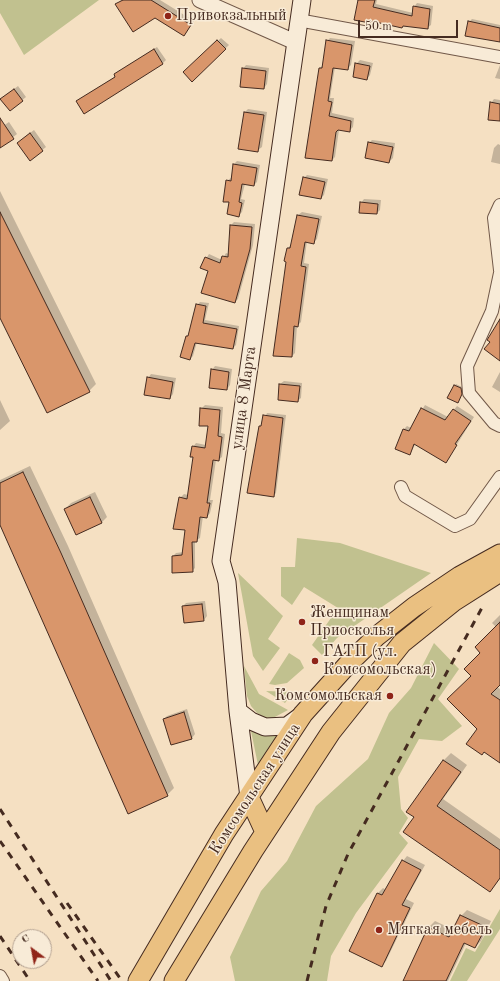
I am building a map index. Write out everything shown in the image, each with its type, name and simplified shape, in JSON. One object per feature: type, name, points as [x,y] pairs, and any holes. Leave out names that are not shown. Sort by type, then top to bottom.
[{"type":"main road","name":"улица 8 Марта","points":[[249,797],[238,711],[227,582],[221,561],[302,0]]},
{"type":"main road","name":"Комсомольская улица","points":[[138,981],[224,834],[304,714],[349,663],[390,626],[414,607],[447,585],[500,554]]},
{"type":"main road","name":"Комсомольская улица","points":[[174,981],[253,851],[331,732],[402,644],[453,602],[500,572]]},
{"type":"main road","points":[[238,711],[251,721],[265,727],[287,726],[304,714]]},
{"type":"main road","points":[[249,797],[265,832]]},
{"type":"street","points":[[200,0],[295,42]]},
{"type":"street","points":[[298,20],[500,56]]},
{"type":"street","points":[[500,205],[494,218],[500,271],[492,311],[467,366],[469,393],[494,422],[500,426]]},
{"type":"street","points":[[401,487],[405,496],[455,526],[470,519],[500,477]]},
{"type":"street","points":[[0,976],[3,981]]},
{"type":"green space","points":[[0,0],[99,0],[24,55],[0,13]]},
{"type":"green space","points":[[297,538],[340,543],[431,573],[337,638],[322,655],[312,645],[338,608],[304,587],[292,605],[281,596],[281,567],[295,567]]},
{"type":"green space","points":[[238,573],[283,616],[268,639],[280,648],[263,671],[253,656]]},
{"type":"green space","points":[[434,643],[459,669],[438,699],[462,726],[442,741],[419,739],[398,777],[401,809],[408,818],[399,833],[408,843],[356,913],[331,956],[327,981],[235,981],[230,957],[261,891],[287,861],[316,806],[368,759],[389,713],[411,688]]},
{"type":"green space","points":[[289,653],[300,660],[304,668],[287,683],[275,685],[269,684]]},
{"type":"green space","points":[[244,666],[259,694],[288,710],[273,718],[265,718],[257,713],[251,706],[247,696]]},
{"type":"green space","points":[[266,691],[293,692],[285,703]]},
{"type":"green space","points":[[251,731],[265,735],[278,735],[258,765]]},
{"type":"green space","points":[[500,909],[500,929],[467,981],[450,981],[466,948],[475,952]]},
{"type":"building","points":[[123,0],[151,0],[191,25],[184,36],[155,18],[133,32],[115,4]]},
{"type":"building","points":[[358,0],[375,0],[373,7],[412,16],[413,6],[430,9],[428,29],[403,26],[402,28],[371,21],[370,23],[354,20]]},
{"type":"building","points":[[468,21],[500,28],[500,42],[465,36]]},
{"type":"building","points":[[217,40],[226,49],[192,82],[183,72]]},
{"type":"building","points":[[326,40],[352,45],[348,70],[333,68],[328,101],[332,102],[329,116],[351,121],[350,132],[338,130],[336,132],[332,161],[305,158],[319,68],[322,68]]},
{"type":"building","points":[[154,49],[163,64],[84,114],[76,101],[115,77],[114,74]]},
{"type":"building","points":[[355,63],[370,66],[367,80],[353,77]]},
{"type":"building","points":[[242,68],[266,71],[264,89],[240,87]]},
{"type":"building","points":[[14,89],[23,101],[10,111],[0,99]]},
{"type":"building","points":[[490,102],[500,104],[500,121],[488,120]]},
{"type":"building","points":[[244,112],[264,115],[258,152],[238,149]]},
{"type":"building","points":[[0,118],[14,139],[0,148]]},
{"type":"building","points":[[30,133],[43,151],[30,161],[17,143]]},
{"type":"building","points":[[368,142],[393,147],[389,163],[365,158]]},
{"type":"building","points":[[233,164],[257,168],[254,186],[242,184],[239,202],[242,203],[239,217],[227,214],[229,202],[223,202],[226,180],[231,181]]},
{"type":"building","points":[[303,177],[325,182],[321,199],[299,195]]},
{"type":"building","points":[[360,202],[378,204],[377,214],[359,213]]},
{"type":"building","points":[[0,212],[90,392],[47,413],[0,318]]},
{"type":"building","points":[[297,215],[319,219],[314,244],[305,242],[301,266],[306,267],[298,327],[294,326],[292,357],[273,356],[286,262],[284,261],[287,248],[290,248]]},
{"type":"building","points":[[230,225],[252,227],[250,249],[235,303],[201,293],[208,271],[200,268],[205,257],[220,263],[222,256],[228,257]]},
{"type":"building","points":[[196,304],[206,306],[203,323],[237,329],[233,349],[195,343],[190,360],[180,357],[186,336],[188,336]]},
{"type":"building","points":[[500,319],[500,361],[484,349],[490,342],[487,340]]},
{"type":"building","points":[[211,369],[229,372],[227,390],[209,388]]},
{"type":"building","points":[[147,377],[173,382],[170,399],[144,395]]},
{"type":"building","points":[[279,384],[300,386],[298,402],[278,400]]},
{"type":"building","points":[[454,385],[461,388],[462,394],[458,403],[447,398]]},
{"type":"building","points":[[200,408],[220,410],[218,436],[222,437],[219,461],[213,460],[207,503],[210,503],[207,518],[200,517],[197,542],[192,542],[193,572],[172,573],[172,556],[182,555],[185,530],[173,529],[179,497],[187,499],[193,457],[190,457],[192,446],[205,448],[208,426],[199,426]]},
{"type":"building","points":[[421,408],[445,420],[453,409],[471,421],[455,444],[457,445],[446,463],[414,444],[410,455],[395,449],[403,429],[409,431]]},
{"type":"building","points":[[263,415],[283,418],[274,497],[247,493],[259,426],[261,426]]},
{"type":"building","points":[[23,472],[61,553],[168,796],[128,814],[0,525],[0,483]]},
{"type":"building","points":[[90,497],[102,523],[76,535],[64,509]]},
{"type":"building","points":[[202,604],[204,621],[184,623],[182,606]]},
{"type":"building","points":[[500,622],[500,685],[491,694],[500,700],[500,763],[484,752],[482,755],[466,744],[477,729],[447,699],[471,676],[464,669],[480,653],[475,647]]},
{"type":"building","points":[[184,712],[192,739],[171,745],[163,719]]},
{"type":"building","points":[[443,760],[461,772],[437,806],[500,850],[500,878],[490,892],[403,832],[414,817],[406,812]]},
{"type":"building","name":"Мягкая мебель","points":[[402,860],[421,870],[402,905],[410,908],[382,967],[349,951],[377,893],[382,895]]},
{"type":"building","points":[[460,915],[486,927],[475,948],[464,943],[446,981],[403,981],[428,927],[449,937]]},
{"type":"railway","points":[[307,981],[326,906],[348,854],[484,604]]},
{"type":"railway","points":[[0,809],[111,981]]},
{"type":"railway","points":[[0,841],[98,981]]},
{"type":"railway","points":[[67,903],[122,981]]},
{"type":"railway","points":[[0,936],[30,981]]},
{"type":"place","name":"Привокзальный","points":[[168,16]]},
{"type":"place","name":"Женщинам Приосколья","points":[[302,622]]},
{"type":"place","name":"ГАТП (ул. Комсомольская)","points":[[315,661]]},
{"type":"place","name":"Комсомольская","points":[[390,696]]},
{"type":"place","name":"Мягкая мебель","points":[[379,930]]}]
